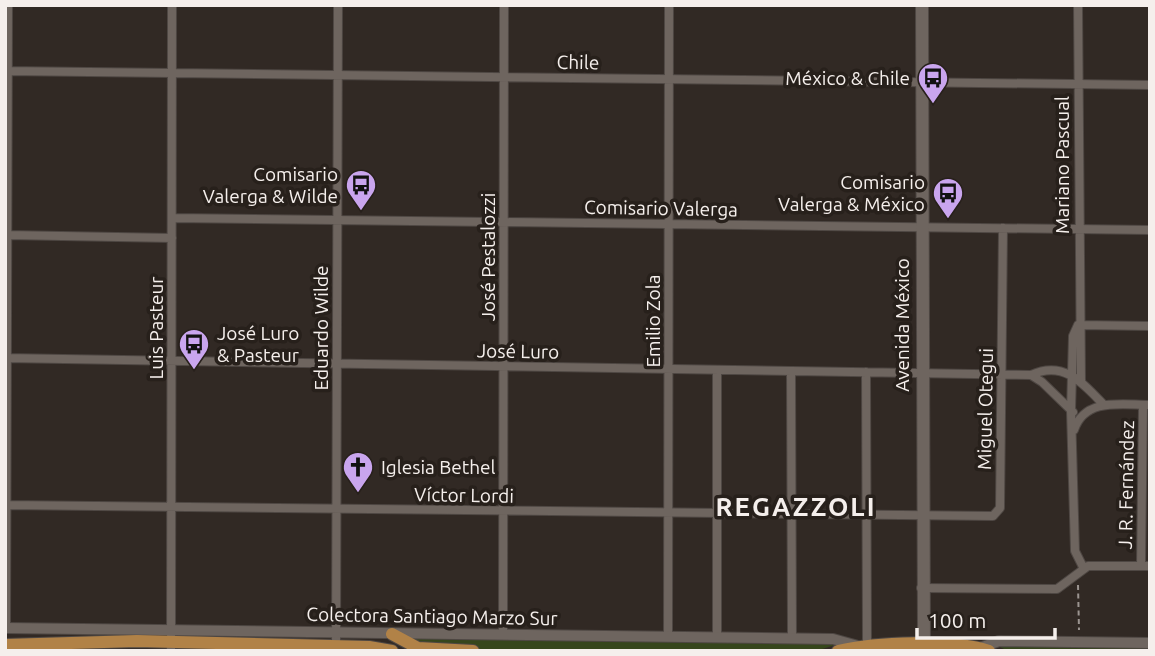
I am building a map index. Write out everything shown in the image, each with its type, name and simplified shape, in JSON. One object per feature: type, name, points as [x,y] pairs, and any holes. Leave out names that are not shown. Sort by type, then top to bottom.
[{"type":"main road","name":"Avenida México","points":[[920,649],[922,5]]},
{"type":"main road","points":[[392,634],[418,648],[473,651]]},
{"type":"main road","points":[[5,645],[171,641],[336,643],[392,651]]},
{"type":"main road","points":[[838,651],[862,647],[920,649],[965,646],[982,650]]},
{"type":"street","points":[[8,5],[6,628],[171,641]]},
{"type":"street","name":"Luis Pasteur","points":[[171,641],[172,5]]},
{"type":"street","name":"Eduardo Wilde","points":[[336,643],[338,5]]},
{"type":"street","name":"José Pestalozzi","points":[[503,634],[504,5]]},
{"type":"street","name":"Emilio Zola","points":[[668,636],[670,5]]},
{"type":"street","name":"Mariano Pascual","points":[[1078,5],[1078,326],[1082,336],[1081,381]]},
{"type":"street","name":"Chile","points":[[6,71],[1150,85]]},
{"type":"street","name":"Comisario Valerga","points":[[172,218],[1150,230]]},
{"type":"street","name":"Miguel Otegui","points":[[922,517],[991,516],[999,512],[1003,228]]},
{"type":"street","points":[[7,235],[172,238]]},
{"type":"street","points":[[1078,326],[1150,326]]},
{"type":"street","name":"Mariano Pascual","points":[[1078,326],[1073,336],[1071,411],[1074,433],[1075,551],[1083,567]]},
{"type":"street","name":"José Luro","points":[[6,358],[1001,375],[1031,375],[1044,371],[1072,373]]},
{"type":"street","points":[[717,370],[717,637]]},
{"type":"street","points":[[790,371],[792,638]]},
{"type":"street","points":[[862,647],[867,516],[866,372]]},
{"type":"street","points":[[1072,373],[1103,404]]},
{"type":"street","points":[[1031,375],[1080,418],[1093,407],[1103,404],[1146,405]]},
{"type":"street","name":"J. R. Fernández","points":[[1145,566],[1146,405]]},
{"type":"street","name":"Mariano Pascual","points":[[1074,433],[1080,418]]},
{"type":"street","name":"Víctor Lordi","points":[[6,505],[922,517]]},
{"type":"street","points":[[921,588],[1057,589],[1083,567],[1145,566]]},
{"type":"street","name":"Colectora Santiago Marzo Sur","points":[[336,643],[392,634],[503,634],[840,639],[862,647]]},
{"type":"street","points":[[982,650],[999,641],[1150,643]]},
{"type":"path","points":[[1078,585],[1080,642]]},
{"type":"green space","points":[[408,637],[838,644],[816,651],[502,651],[424,646]]},
{"type":"green space","points":[[996,645],[1150,647],[1150,651],[1008,651]]},
{"type":"place","name":"México & Chile","points":[[933,105]]},
{"type":"place","name":"Comisario Valerga & Wilde","points":[[361,212]]},
{"type":"place","name":"Comisario Valerga & México","points":[[948,220]]},
{"type":"place","name":"José Luro & Pasteur","points":[[194,371]]},
{"type":"place","name":"Iglesia Bethel","points":[[358,494]]},
{"type":"district","name":"REGAZZOLI","points":[[796,507]]}]
